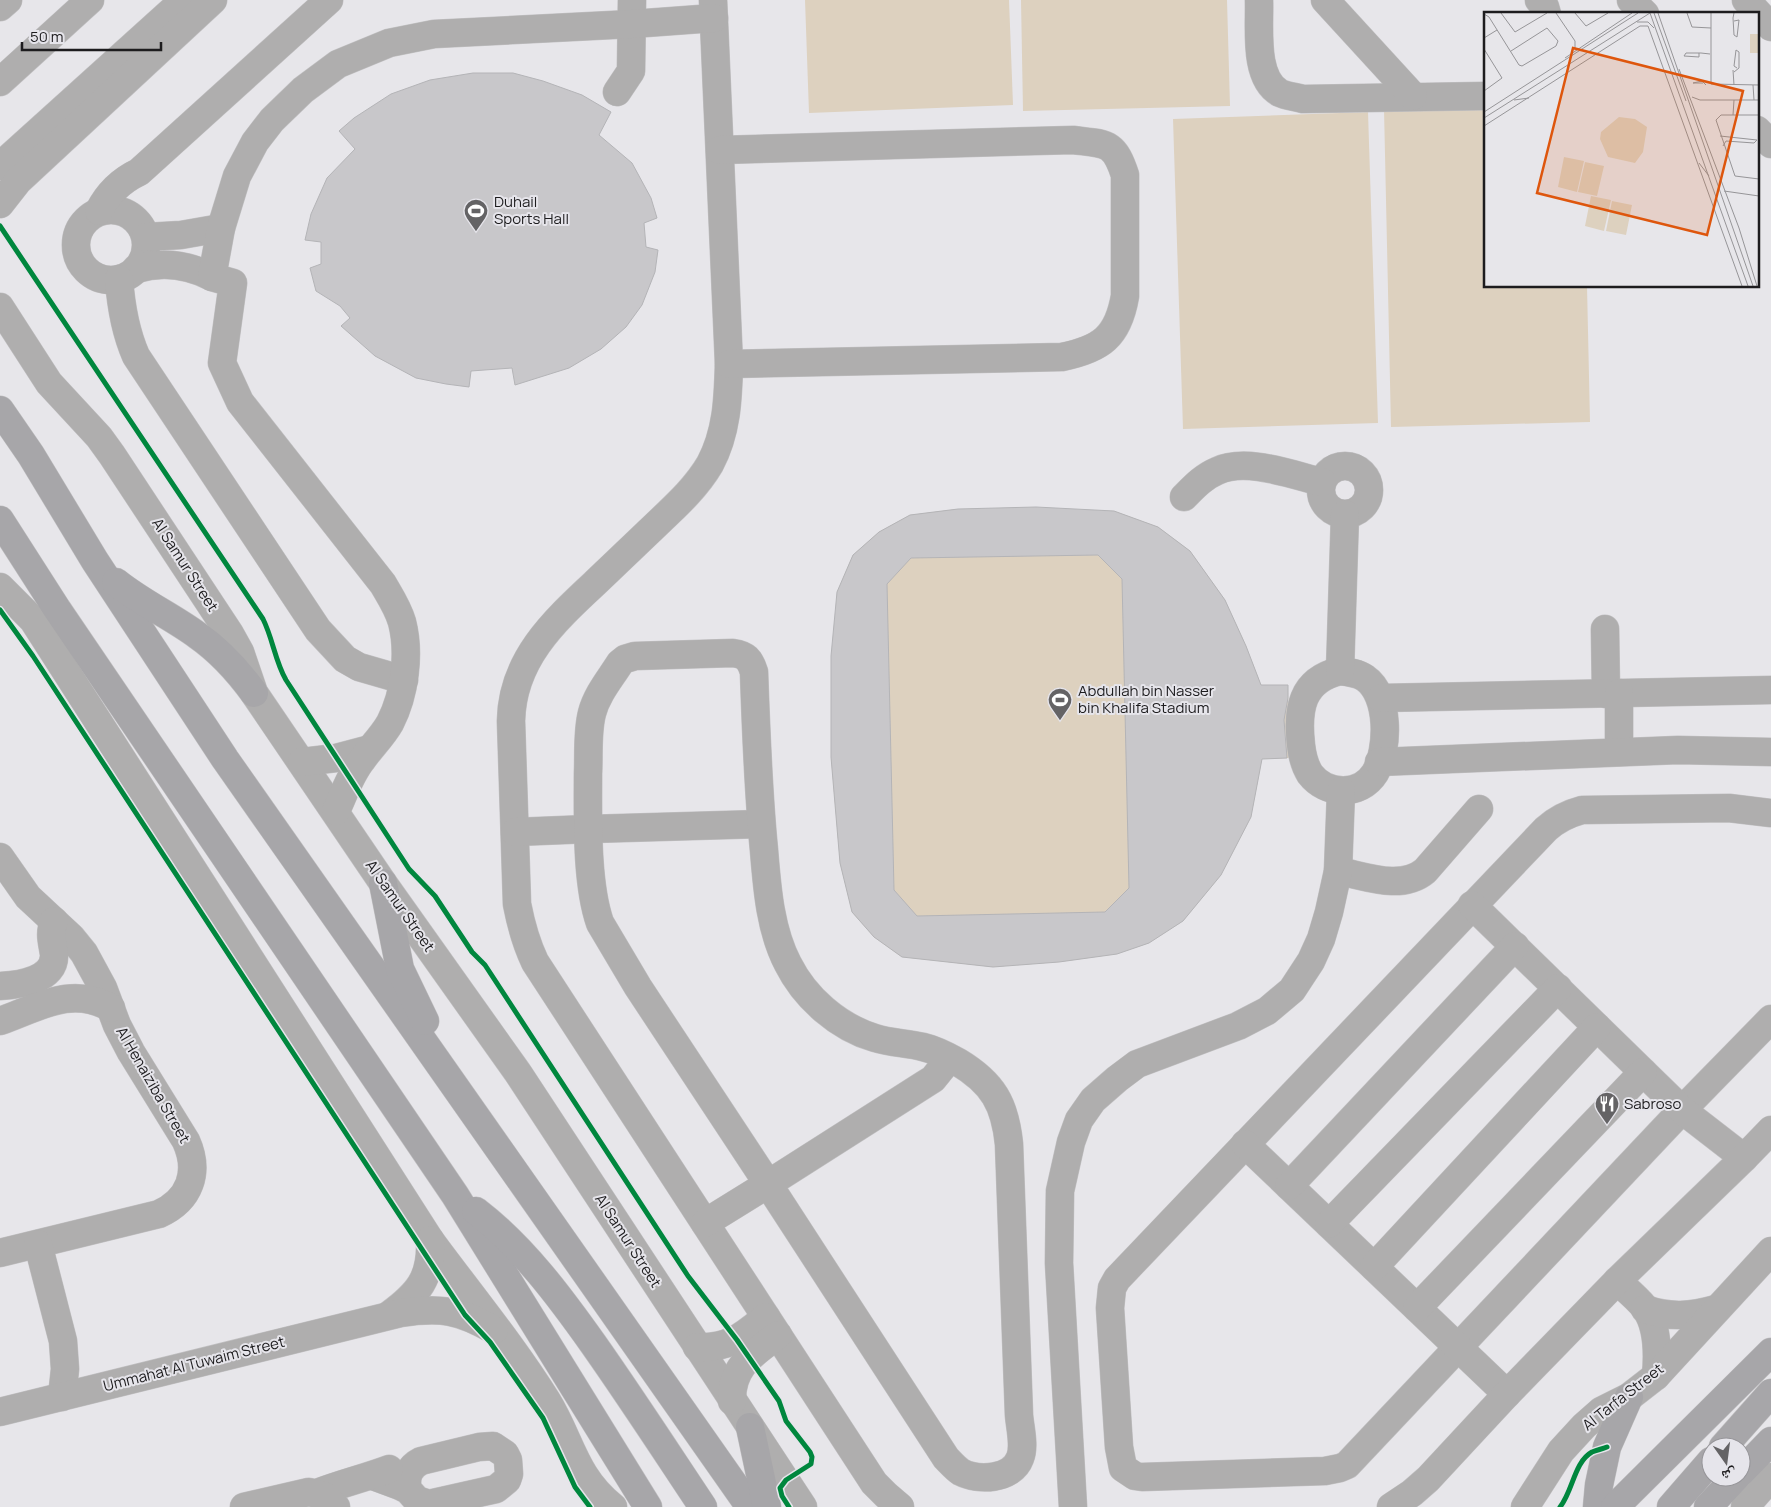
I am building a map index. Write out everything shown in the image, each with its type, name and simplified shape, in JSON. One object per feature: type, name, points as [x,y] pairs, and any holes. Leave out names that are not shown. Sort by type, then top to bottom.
[{"type":"main road","points":[[0,410],[31,455],[95,562],[225,759],[750,1507]]},
{"type":"main road","points":[[0,520],[44,588],[455,1194],[648,1507]]},
{"type":"main road","points":[[0,555],[44,588]]},
{"type":"main road","points":[[95,562],[128,592],[163,615],[180,623],[218,651],[254,693]]},
{"type":"main road","points":[[383,883],[396,959],[404,980],[426,1024],[436,1060]]},
{"type":"main road","points":[[455,1194],[485,1217],[523,1255],[563,1302],[704,1507]]},
{"type":"main road","points":[[1615,1507],[1771,1352]]},
{"type":"main road","points":[[1732,1437],[1771,1393]]},
{"type":"main road","points":[[1597,1507],[1599,1485],[1607,1447],[1629,1396]]},
{"type":"main road","points":[[750,1427],[767,1507]]},
{"type":"main road","points":[[1751,1461],[1771,1440]]},
{"type":"main road","points":[[1671,1507],[1701,1472]]},
{"type":"main road","points":[[1708,1507],[1727,1487]]},
{"type":"street","points":[[0,8],[8,0]]},
{"type":"street","points":[[0,82],[90,0]]},
{"type":"street","points":[[0,166],[184,0]]},
{"type":"street","points":[[0,204],[18,181],[213,0]]},
{"type":"street","points":[[99,211],[110,192],[139,172],[329,0]]},
{"type":"street","points":[[1259,0],[1261,63],[1268,83],[1281,93],[1303,99],[1484,96]]},
{"type":"street","points":[[1325,0],[1413,96]]},
{"type":"street","points":[[1539,0],[1546,12]]},
{"type":"street","points":[[1631,0],[1643,12]]},
{"type":"street","points":[[1746,0],[1757,12]]},
{"type":"street","points":[[212,276],[221,228],[237,176],[255,142],[272,120],[297,96],[338,64],[389,43],[434,34],[632,12],[714,9],[729,364],[728,405],[724,430],[710,463],[690,492],[557,618],[536,646],[520,675],[512,706],[515,832],[520,924],[532,956],[874,1483],[900,1507]]},
{"type":"street","points":[[618,92],[631,71],[632,12]]},
{"type":"street","points":[[1758,13],[1771,27]]},
{"type":"street","points":[[1758,131],[1771,144]]},
{"type":"street","points":[[720,150],[1073,140],[1100,143],[1111,147],[1120,158],[1125,175],[1125,296],[1122,313],[1116,326],[1106,339],[1094,348],[1062,358],[729,364]]},
{"type":"street","points":[[139,172],[134,198],[146,250],[144,258],[128,274],[121,308],[124,325],[136,356],[318,630],[345,659],[359,666],[404,680]]},
{"type":"street","points":[[221,228],[181,235],[141,228],[120,210],[109,209],[99,211],[82,224],[75,244],[76,255],[81,265],[88,272],[98,278],[108,280],[148,266],[173,264],[200,270],[233,283],[222,363],[240,402],[383,584],[394,601],[402,621],[405,642],[404,680],[398,705],[390,723],[356,768],[336,811]]},
{"type":"street","name":"Al Samur Street","points":[[0,307],[49,383],[99,437],[125,474],[230,634],[240,652],[254,693],[336,811],[383,883],[518,1073],[803,1507]]},
{"type":"street","points":[[1184,497],[1206,477],[1218,470],[1236,466],[1261,468],[1322,482]]},
{"type":"street","points":[[1347,466],[1357,469],[1365,476],[1369,485],[1368,496],[1364,505],[1356,512],[1345,514],[1328,508],[1323,500],[1321,491],[1322,482],[1327,473],[1336,467],[1347,466]]},
{"type":"street","points":[[1340,671],[1345,514]]},
{"type":"street","points":[[0,587],[33,620],[430,1240],[547,1402],[556,1417],[576,1463],[585,1477],[595,1490],[613,1507]]},
{"type":"street","points":[[1605,629],[1619,752]]},
{"type":"street","points":[[733,653],[743,655],[749,659],[754,672],[756,750],[761,824],[767,885],[774,922],[788,964],[819,1005],[839,1021],[874,1038],[893,1043],[922,1046],[950,1058],[982,1079],[992,1090],[1000,1105],[1008,1129],[1018,1415],[1022,1452],[1012,1468],[996,1477],[978,1477],[961,1472],[946,1458],[653,1009],[600,923],[593,893],[589,828],[588,748],[592,714],[604,687],[620,663],[635,656],[733,653]]},
{"type":"street","points":[[1340,671],[1353,673],[1365,678],[1381,698],[1385,730],[1380,762],[1374,774],[1365,783],[1354,789],[1341,791],[1328,788],[1317,782],[1309,772],[1301,747],[1300,734],[1302,707],[1305,696],[1311,686],[1329,674],[1340,671]]},
{"type":"street","points":[[1381,698],[1771,690]]},
{"type":"street","points":[[302,762],[336,758],[370,749]]},
{"type":"street","points":[[1380,762],[1678,750],[1771,752]]},
{"type":"street","points":[[1073,1507],[1059,1263],[1060,1190],[1071,1142],[1079,1120],[1093,1100],[1117,1078],[1137,1064],[1238,1026],[1267,1011],[1292,990],[1311,961],[1321,939],[1329,912],[1338,871],[1341,791]]},
{"type":"street","points":[[1771,813],[1729,808],[1582,810],[1556,820],[1546,829],[1345,1041],[1123,1270],[1112,1288],[1110,1308],[1117,1428],[1123,1468],[1128,1473],[1142,1477],[1325,1471],[1340,1468],[1353,1460],[1682,1110],[1771,1019]]},
{"type":"street","points":[[1338,871],[1399,882],[1417,877],[1425,871],[1479,809]]},
{"type":"street","points":[[515,832],[589,828],[761,824]]},
{"type":"street","name":"Al Henaiziba Street","points":[[0,857],[28,897],[54,920],[84,953],[94,970],[131,1052],[181,1132],[193,1162],[189,1184],[177,1202],[169,1209],[158,1214],[0,1253]]},
{"type":"street","points":[[1472,905],[1682,1110],[1744,1158]]},
{"type":"street","points":[[0,986],[36,979],[47,973],[53,962],[50,935],[54,920]]},
{"type":"street","points":[[1289,1186],[1515,946]]},
{"type":"street","points":[[1329,1224],[1558,988]]},
{"type":"street","points":[[0,1021],[43,1004],[68,998],[90,999],[111,1008]]},
{"type":"street","points":[[1374,1267],[1597,1027]]},
{"type":"street","points":[[706,1223],[933,1079],[950,1058]]},
{"type":"street","points":[[1417,1308],[1643,1072]]},
{"type":"street","points":[[1391,1507],[1412,1493],[1428,1479],[1507,1394],[1617,1281],[1771,1130]]},
{"type":"street","points":[[1245,1144],[1507,1394]]},
{"type":"street","name":"Ummahat Al Tuwaim Street","points":[[388,1316],[409,1300],[424,1280],[430,1260],[430,1240]]},
{"type":"street","points":[[38,1244],[63,1341],[65,1369],[62,1397]]},
{"type":"street","name":"Al Tarfa Street","points":[[1525,1507],[1561,1451],[1578,1432],[1601,1411],[1629,1396],[1656,1376],[1771,1251]]},
{"type":"street","points":[[1617,1281],[1645,1308],[1655,1312],[1674,1316],[1695,1315],[1716,1309]]},
{"type":"street","points":[[1645,1308],[1656,1341],[1658,1358],[1656,1376]]},
{"type":"street","name":"Ummahat Al Tuwaim Street","points":[[0,1412],[388,1316],[415,1311],[453,1311],[499,1333]]},
{"type":"street","points":[[698,1347],[708,1348],[728,1344],[745,1334],[772,1326]]},
{"type":"street","points":[[732,1401],[734,1382],[742,1365],[772,1326]]},
{"type":"street","points":[[244,1507],[301,1493],[326,1500],[344,1483],[373,1476],[391,1468],[486,1445],[500,1449],[508,1460],[509,1474],[506,1480],[496,1489],[429,1504],[416,1500],[408,1490],[373,1476]]},
{"type":"street","points":[[408,1490],[408,1473],[421,1461]]},
{"type":"shaded area","points":[[805,0],[1009,0],[1013,105],[809,113]]},
{"type":"shaded area","points":[[1021,0],[1227,0],[1230,106],[1023,111]]},
{"type":"shaded area","points":[[1484,107],[1484,288],[1587,288],[1590,422],[1391,427],[1384,109]]},
{"type":"shaded area","points":[[1368,112],[1378,423],[1183,429],[1173,119]]},
{"type":"shaded area","name":"Abdullah bin Nasser bin Khalifa Stadium","points":[[958,509],[1114,511],[1158,527],[1190,551],[1225,600],[1261,685],[1288,685],[1289,758],[1262,759],[1251,817],[1221,875],[1183,921],[1149,943],[1117,954],[1059,962],[993,967],[902,957],[874,937],[852,912],[840,863],[831,757],[837,592],[853,555],[879,532],[910,515]]},
{"type":"building","name":"Duhail Sports Hall","points":[[473,73],[513,73],[543,81],[582,95],[611,112],[599,135],[632,163],[651,198],[657,218],[644,223],[646,247],[658,250],[655,272],[642,305],[626,327],[601,349],[569,368],[515,385],[512,368],[471,371],[469,387],[416,378],[375,356],[341,326],[350,318],[340,306],[316,291],[310,268],[321,264],[321,242],[305,240],[311,214],[327,178],[355,149],[339,131],[354,118],[391,94],[430,80]]},
{"type":"building","points":[[1036,507],[1114,511],[1158,527],[1190,551],[1225,600],[1261,685],[1288,685],[1284,720],[1287,758],[1262,759],[1251,817],[1221,875],[1183,921],[1149,943],[1117,954],[1059,962],[993,967],[902,957],[874,937],[852,912],[840,863],[831,757],[831,656],[837,592],[853,555],[879,532],[910,515],[958,509]],"holes":[[[1098,555],[1122,579],[1129,888],[1105,912],[917,916],[894,890],[887,584],[911,558]]]},
{"type":"cycle path","points":[[0,226],[263,619],[286,680],[409,869],[435,896],[472,952],[485,965],[688,1276],[737,1340],[779,1401],[786,1421],[812,1457],[811,1464],[786,1480],[780,1488],[782,1496],[789,1507]]},
{"type":"cycle path","points":[[0,610],[33,656],[465,1315],[490,1342],[543,1418],[575,1487],[590,1507]]},
{"type":"cycle path","points":[[1560,1507],[1581,1463],[1592,1452],[1607,1447]]},
{"type":"place","name":"Duhail Sports Hall","points":[[476,232]]},
{"type":"place","name":"Abdullah bin Nasser bin Khalifa Stadium","points":[[1060,721]]},
{"type":"place","name":"Sabroso","points":[[1607,1125]]}]
